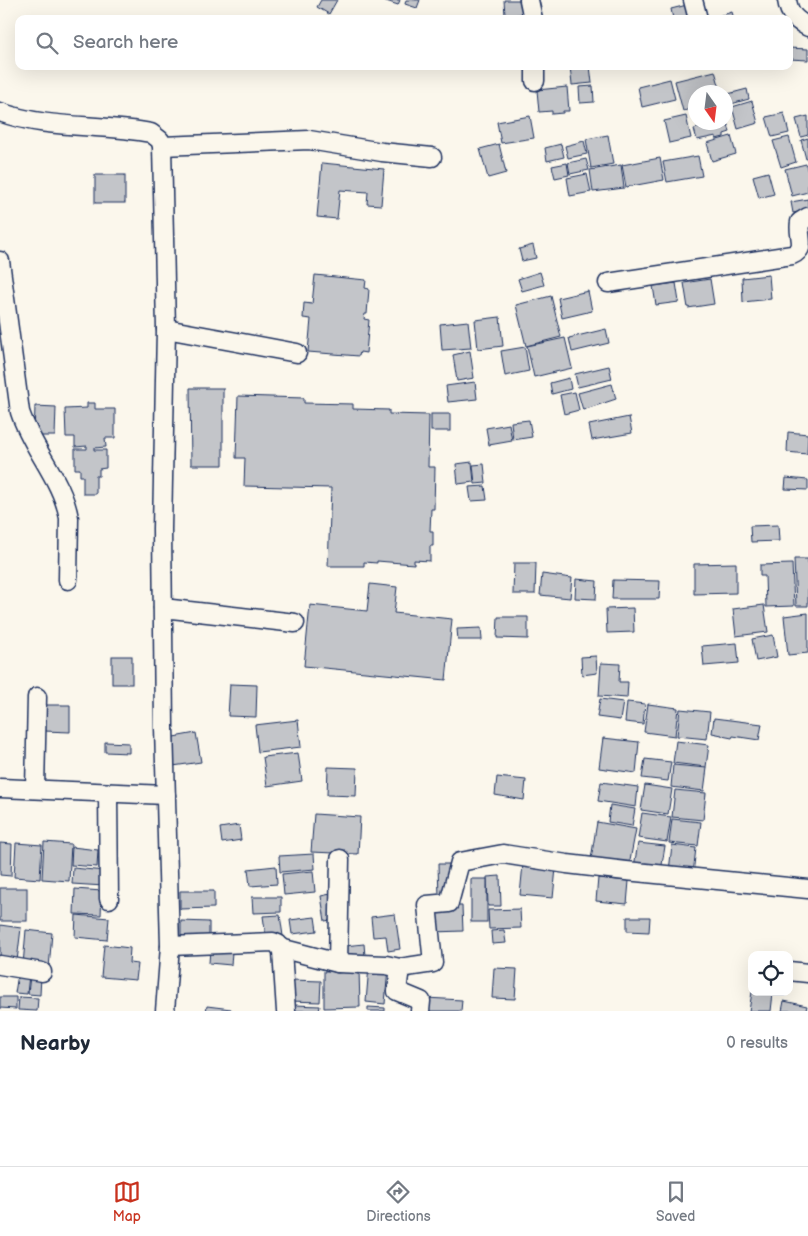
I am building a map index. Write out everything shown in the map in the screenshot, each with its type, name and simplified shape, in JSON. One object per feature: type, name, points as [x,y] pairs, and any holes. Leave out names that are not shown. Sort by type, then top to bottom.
[{"type":"street","points":[[529,0],[531,15]]},
{"type":"street","points":[[693,0],[697,15]]},
{"type":"street","points":[[786,0],[788,10],[792,15]]},
{"type":"street","points":[[793,16],[808,27]]},
{"type":"street","points":[[0,112],[27,120],[55,124],[151,133],[160,140],[162,146],[166,329],[162,529],[170,946],[165,1011]]},
{"type":"street","points":[[162,146],[309,140],[382,152],[432,157]]},
{"type":"street","points":[[608,283],[792,255],[798,252],[801,247],[799,226],[800,222],[808,216]]},
{"type":"street","points":[[0,261],[20,412],[25,430],[46,463],[67,508],[69,518],[68,580]]},
{"type":"street","points":[[166,329],[297,353]]},
{"type":"street","points":[[163,608],[295,623]]},
{"type":"street","points":[[35,789],[38,697]]},
{"type":"street","points":[[0,788],[166,795]]},
{"type":"street","points":[[108,793],[108,899]]},
{"type":"street","points":[[170,946],[273,942],[284,949],[338,963],[386,965],[400,968],[433,963],[427,905],[449,903],[460,862],[503,854],[626,872],[808,888]]},
{"type":"street","points":[[338,963],[340,858]]},
{"type":"street","points":[[281,947],[286,1011]]},
{"type":"street","points":[[0,965],[42,972]]},
{"type":"street","points":[[400,968],[397,992],[421,1001],[420,1011]]},
{"type":"street","points":[[793,972],[808,973]]},
{"type":"building","points":[[321,0],[337,0],[329,14],[317,7]]},
{"type":"building","points":[[383,0],[400,0],[398,5]]},
{"type":"building","points":[[406,0],[420,0],[417,8],[405,4]]},
{"type":"building","points":[[504,0],[525,0],[526,14],[505,15]]},
{"type":"building","points":[[687,5],[689,15],[672,15],[671,9]]},
{"type":"building","points":[[732,12],[733,15],[722,15]]},
{"type":"building","points":[[793,48],[808,49],[808,60],[793,59]]},
{"type":"building","points":[[570,70],[590,70],[592,83],[572,85]]},
{"type":"building","points":[[715,71],[719,85],[688,85],[688,110],[683,111],[675,81]]},
{"type":"building","points":[[670,79],[675,99],[642,107],[638,87]]},
{"type":"building","points":[[593,86],[594,102],[580,103],[579,87]]},
{"type":"building","points":[[567,87],[569,111],[552,114],[552,111],[539,112],[537,90]]},
{"type":"building","points":[[747,89],[749,99],[733,103],[733,93]]},
{"type":"building","points":[[752,101],[758,123],[738,129],[733,107]]},
{"type":"building","points":[[784,113],[789,133],[772,137],[766,117]]},
{"type":"building","points":[[530,116],[534,138],[501,143],[497,122]]},
{"type":"building","points":[[686,116],[691,138],[669,143],[664,121]]},
{"type":"building","points":[[808,116],[808,135],[801,137],[796,119]]},
{"type":"building","points":[[694,130],[729,130],[730,132],[724,134],[724,137],[716,139],[716,136],[697,140]]},
{"type":"building","points":[[608,135],[613,164],[591,168],[586,139]]},
{"type":"building","points":[[731,136],[736,154],[712,161],[707,143]]},
{"type":"building","points":[[789,137],[796,162],[781,167],[773,141]]},
{"type":"building","points":[[808,138],[808,158],[806,159],[801,140]]},
{"type":"building","points":[[584,141],[587,154],[568,158],[565,146]]},
{"type":"building","points":[[499,144],[506,173],[488,178],[480,149]]},
{"type":"building","points":[[561,144],[564,157],[547,161],[545,148]]},
{"type":"building","points":[[698,156],[702,176],[667,182],[663,162]]},
{"type":"building","points":[[660,158],[664,180],[626,187],[622,165]]},
{"type":"building","points":[[586,159],[589,170],[570,174],[568,163]]},
{"type":"building","points":[[322,163],[384,169],[381,205],[367,204],[368,192],[340,190],[337,219],[317,217]]},
{"type":"building","points":[[567,163],[569,175],[555,178],[552,166]]},
{"type":"building","points":[[806,164],[808,192],[792,196],[785,169]]},
{"type":"building","points":[[621,165],[624,188],[593,192],[590,170]]},
{"type":"building","points":[[768,172],[774,194],[759,198],[753,176]]},
{"type":"building","points":[[587,174],[591,192],[570,196],[567,178]]},
{"type":"building","points":[[95,175],[125,175],[125,203],[95,203]]},
{"type":"building","points":[[808,199],[808,210],[793,213],[791,202]]},
{"type":"building","points":[[533,245],[536,258],[522,261],[519,249]]},
{"type":"building","points":[[540,272],[544,285],[522,291],[518,279]]},
{"type":"building","points":[[315,275],[366,280],[365,288],[369,289],[367,314],[365,314],[364,319],[369,320],[366,353],[360,352],[359,356],[308,352],[311,319],[303,318],[304,303],[312,304]]},
{"type":"building","points":[[769,275],[771,299],[743,302],[742,278]]},
{"type":"building","points":[[710,279],[714,304],[688,308],[684,283]]},
{"type":"building","points":[[676,283],[679,302],[656,305],[653,286]]},
{"type":"building","points":[[588,291],[592,311],[562,318],[558,298]]},
{"type":"building","points":[[551,296],[561,337],[526,346],[516,305]]},
{"type":"building","points":[[500,317],[503,346],[478,349],[475,320]]},
{"type":"building","points":[[468,321],[471,348],[442,350],[440,324]]},
{"type":"building","points":[[606,329],[609,343],[572,352],[569,338]]},
{"type":"building","points":[[565,338],[572,368],[534,377],[527,346]]},
{"type":"building","points":[[525,347],[529,371],[505,376],[501,351]]},
{"type":"building","points":[[470,351],[474,378],[457,381],[453,355]]},
{"type":"building","points":[[609,366],[612,379],[578,387],[575,374]]},
{"type":"building","points":[[569,378],[571,389],[552,394],[550,383]]},
{"type":"building","points":[[475,382],[477,399],[448,402],[446,386]]},
{"type":"building","points":[[612,384],[616,399],[583,410],[578,393]]},
{"type":"building","points":[[190,388],[223,388],[223,465],[191,465]]},
{"type":"building","points":[[575,392],[579,410],[564,414],[560,395]]},
{"type":"building","points":[[238,396],[304,398],[304,403],[353,404],[353,409],[389,410],[389,414],[429,415],[428,467],[435,467],[434,509],[431,509],[430,531],[433,531],[433,546],[430,546],[430,561],[414,560],[414,564],[377,561],[377,563],[364,562],[364,566],[328,566],[331,488],[244,486],[245,458],[236,458]]},
{"type":"building","points":[[87,403],[95,403],[95,409],[115,409],[115,438],[105,438],[106,447],[94,448],[94,450],[106,450],[106,468],[99,469],[99,476],[96,476],[96,494],[83,494],[83,476],[80,476],[80,469],[75,469],[75,449],[87,449],[87,446],[75,447],[75,437],[66,437],[65,409],[87,408]]},
{"type":"building","points":[[35,406],[56,407],[55,436],[34,436]]},
{"type":"building","points":[[431,414],[450,414],[450,431],[431,431]]},
{"type":"building","points":[[629,417],[632,433],[592,440],[589,425]]},
{"type":"building","points":[[529,420],[532,437],[513,440],[511,422]]},
{"type":"building","points":[[509,424],[512,441],[489,445],[486,428]]},
{"type":"building","points":[[788,432],[808,434],[807,454],[787,452]]},
{"type":"building","points":[[472,462],[474,482],[458,484],[456,464]]},
{"type":"building","points":[[484,464],[486,483],[475,484],[473,465]]},
{"type":"building","points":[[786,478],[808,480],[808,490],[785,489]]},
{"type":"building","points":[[485,486],[487,500],[471,501],[469,487]]},
{"type":"building","points":[[778,525],[779,541],[751,542],[750,526]]},
{"type":"building","points":[[794,559],[808,559],[808,606],[796,606]]},
{"type":"building","points":[[514,563],[536,563],[535,594],[513,594]]},
{"type":"building","points":[[736,563],[736,593],[694,594],[694,564]]},
{"type":"building","points":[[792,564],[794,606],[766,607],[765,576],[760,576],[760,565]]},
{"type":"building","points":[[542,574],[572,578],[570,598],[540,595]]},
{"type":"building","points":[[576,579],[597,581],[596,599],[575,598]]},
{"type":"building","points":[[613,580],[660,581],[659,599],[612,599]]},
{"type":"building","points":[[370,584],[397,587],[394,613],[452,619],[446,680],[304,666],[310,605],[367,611]]},
{"type":"building","points":[[764,605],[768,632],[736,636],[733,609]]},
{"type":"building","points":[[633,608],[634,632],[607,633],[606,609]]},
{"type":"building","points":[[808,613],[808,653],[788,655],[784,616]]},
{"type":"building","points":[[498,617],[528,617],[528,639],[497,638]]},
{"type":"building","points":[[481,628],[482,640],[458,640],[457,629]]},
{"type":"building","points":[[773,635],[777,657],[756,661],[752,639]]},
{"type":"building","points":[[737,643],[739,663],[704,666],[702,646]]},
{"type":"building","points":[[112,656],[132,656],[132,684],[112,684]]},
{"type":"building","points":[[596,656],[597,673],[582,675],[581,657]]},
{"type":"building","points":[[601,663],[620,664],[619,682],[628,682],[627,698],[599,696]]},
{"type":"building","points":[[230,684],[257,685],[256,717],[228,716]]},
{"type":"building","points":[[600,699],[623,702],[620,720],[597,717]]},
{"type":"building","points":[[627,702],[645,704],[643,724],[625,722]]},
{"type":"building","points":[[648,704],[678,708],[675,736],[644,732]]},
{"type":"building","points":[[44,705],[70,705],[70,732],[44,731]]},
{"type":"building","points":[[680,709],[710,712],[707,739],[677,736]]},
{"type":"building","points":[[714,718],[762,724],[759,740],[733,736],[732,738],[712,733]]},
{"type":"building","points":[[298,720],[301,747],[258,752],[255,725]]},
{"type":"building","points":[[196,733],[201,762],[173,766],[168,738]]},
{"type":"building","points":[[603,738],[639,742],[636,773],[599,768]]},
{"type":"building","points":[[676,741],[709,745],[706,767],[673,763]]},
{"type":"building","points":[[105,742],[129,743],[129,753],[105,752]]},
{"type":"building","points":[[298,753],[302,781],[267,786],[263,757]]},
{"type":"building","points":[[645,759],[671,762],[668,781],[642,778]]},
{"type":"building","points":[[673,765],[707,768],[704,791],[671,787]]},
{"type":"building","points":[[328,767],[357,768],[356,796],[327,795]]},
{"type":"building","points":[[497,777],[526,780],[524,800],[495,795]]},
{"type":"building","points":[[601,782],[638,787],[636,807],[598,801]]},
{"type":"building","points":[[645,785],[672,789],[668,814],[641,810]]},
{"type":"building","points":[[675,790],[706,793],[703,820],[672,817]]},
{"type":"building","points":[[610,805],[635,809],[632,826],[608,822]]},
{"type":"building","points":[[642,813],[671,817],[667,842],[638,838]]},
{"type":"building","points":[[314,814],[360,817],[358,854],[311,852]]},
{"type":"building","points":[[672,819],[701,822],[698,846],[669,843]]},
{"type":"building","points":[[597,822],[636,829],[629,866],[591,859]]},
{"type":"building","points":[[239,825],[241,840],[222,843],[220,828]]},
{"type":"building","points":[[44,842],[71,844],[69,881],[42,879]]},
{"type":"building","points":[[0,843],[12,844],[11,876],[0,875]]},
{"type":"building","points":[[16,843],[42,845],[40,879],[14,877]]},
{"type":"building","points":[[638,843],[665,846],[661,871],[634,867]]},
{"type":"building","points":[[672,845],[696,848],[693,874],[669,871]]},
{"type":"building","points":[[72,847],[98,850],[97,867],[71,865]]},
{"type":"building","points":[[314,854],[315,869],[280,872],[279,856]]},
{"type":"building","points":[[438,864],[458,864],[459,897],[439,897]]},
{"type":"building","points":[[523,864],[556,868],[553,898],[520,895]]},
{"type":"building","points":[[276,866],[277,884],[250,886],[248,869]]},
{"type":"building","points":[[73,868],[105,871],[104,886],[72,884]]},
{"type":"building","points":[[313,871],[315,892],[284,895],[282,874]]},
{"type":"building","points":[[500,876],[501,906],[488,906],[487,877]]},
{"type":"building","points":[[598,878],[629,881],[627,904],[596,901]]},
{"type":"building","points":[[471,879],[487,879],[487,922],[471,922]]},
{"type":"building","points":[[0,888],[27,888],[27,921],[0,921]]},
{"type":"building","points":[[75,889],[102,891],[101,915],[74,914]]},
{"type":"building","points":[[180,891],[214,891],[214,908],[180,909]]},
{"type":"building","points":[[335,893],[336,919],[325,921],[321,896]]},
{"type":"building","points":[[252,897],[281,897],[281,912],[253,913]]},
{"type":"building","points":[[433,906],[462,906],[463,931],[433,932]]},
{"type":"building","points":[[520,909],[521,928],[489,929],[488,910]]},
{"type":"building","points":[[395,914],[400,949],[388,951],[386,936],[373,937],[371,917]]},
{"type":"building","points":[[76,915],[109,918],[107,940],[75,937]]},
{"type":"building","points":[[280,915],[283,936],[266,938],[263,916]]},
{"type":"building","points":[[315,917],[317,931],[292,934],[290,920]]},
{"type":"building","points":[[627,917],[650,917],[649,932],[627,931]]},
{"type":"building","points":[[181,921],[209,922],[209,942],[181,941]]},
{"type":"building","points":[[0,925],[21,928],[17,961],[0,959]]},
{"type":"building","points":[[26,930],[52,933],[49,968],[23,965]]},
{"type":"building","points":[[504,930],[506,943],[492,944],[491,931]]},
{"type":"building","points":[[364,944],[365,956],[345,957],[344,946]]},
{"type":"building","points":[[104,945],[130,948],[129,963],[138,964],[136,980],[101,977]]},
{"type":"building","points":[[210,950],[232,952],[231,965],[209,963]]},
{"type":"building","points":[[369,966],[388,967],[385,1004],[366,1002]]},
{"type":"building","points":[[494,968],[517,969],[515,999],[492,998]]},
{"type":"building","points":[[359,970],[360,1007],[324,1008],[324,971]]},
{"type":"building","points":[[18,974],[29,975],[27,994],[15,993]]},
{"type":"building","points":[[30,975],[41,976],[40,995],[28,994]]},
{"type":"building","points":[[291,980],[321,981],[320,1002],[290,1001]]},
{"type":"building","points":[[751,996],[773,996],[771,1011],[749,1011]]},
{"type":"building","points":[[0,997],[16,997],[16,1009],[0,1008]]},
{"type":"building","points":[[19,997],[38,998],[37,1011],[18,1010]]},
{"type":"building","points":[[426,998],[462,1000],[461,1011],[425,1011]]},
{"type":"building","points":[[784,1001],[807,1006],[806,1010],[808,1011],[782,1011]]},
{"type":"building","points":[[294,1005],[320,1006],[319,1011],[294,1011]]},
{"type":"building","points":[[207,1006],[231,1009],[231,1011],[206,1011]]},
{"type":"building","points":[[368,1007],[385,1008],[385,1011],[368,1011]]}]
